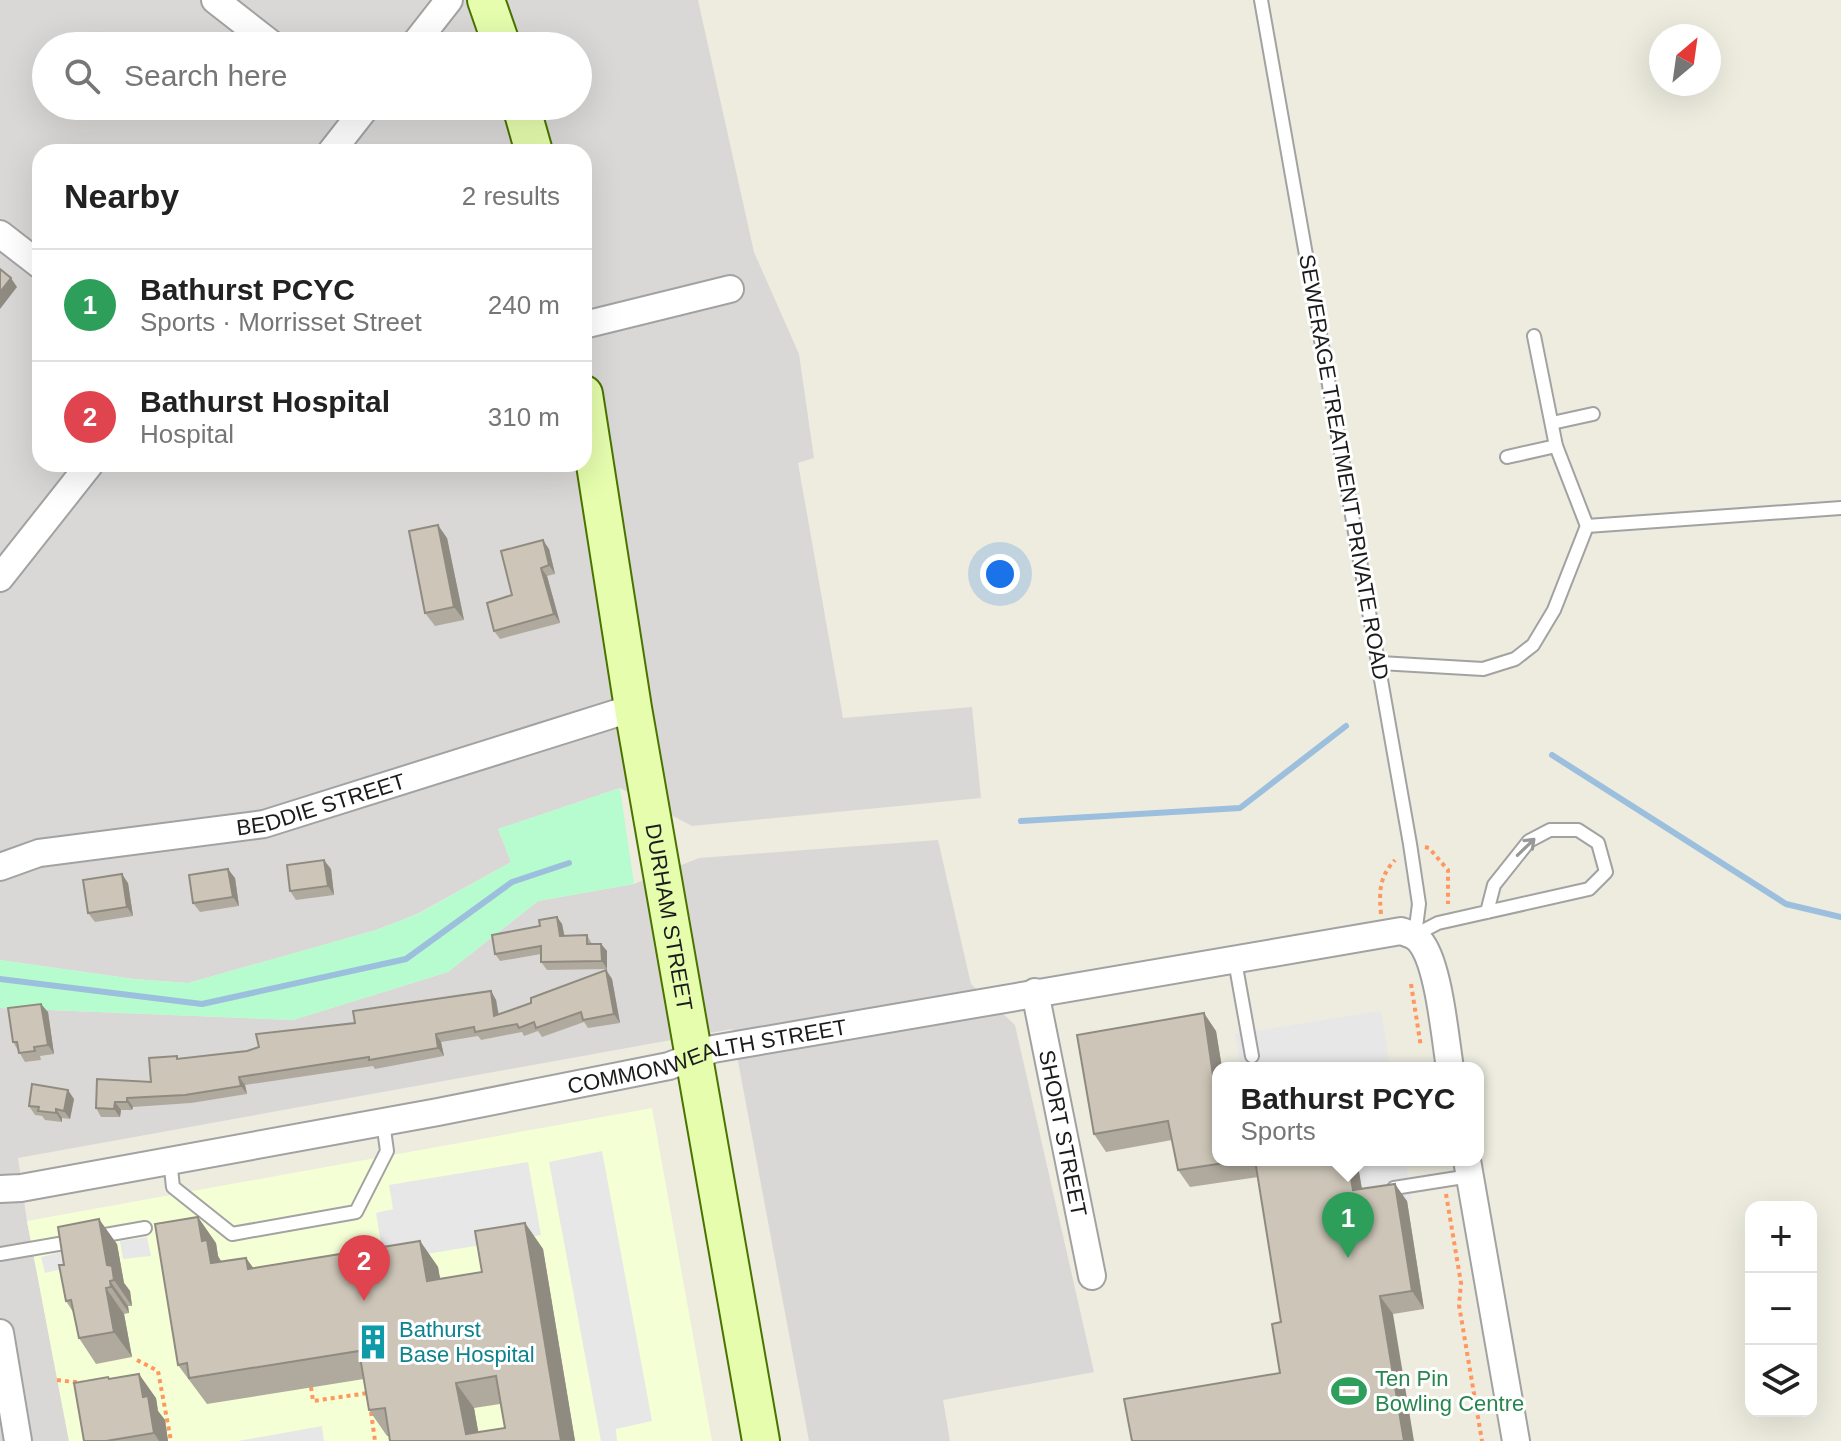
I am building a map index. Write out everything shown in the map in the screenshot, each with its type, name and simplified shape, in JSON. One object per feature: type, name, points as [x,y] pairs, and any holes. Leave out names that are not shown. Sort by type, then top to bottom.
[{"type":"main road","points":[[486,0],[497,32]]},
{"type":"main road","points":[[525,120],[532,144]]},
{"type":"main road","name":"DURHAM STREET","points":[[592,445],[633,708],[761,1441]]},
{"type":"street","points":[[215,0],[256,32]]},
{"type":"street","points":[[424,32],[449,0]]},
{"type":"street","points":[[336,144],[352,120]]},
{"type":"street","points":[[0,234],[32,259]]},
{"type":"street","points":[[592,323],[730,289]]},
{"type":"street","points":[[0,578],[84,472]]},
{"type":"street","name":"BEDDIE STREET","points":[[0,867],[39,853],[264,824],[633,708]]},
{"type":"street","name":"COMMONWEALTH STREET","points":[[0,1189],[21,1188],[383,1122],[669,1066],[713,1049],[1401,931],[1415,935]]},
{"type":"street","points":[[1415,935],[1424,946],[1433,970],[1449,1062]]},
{"type":"street","name":"SHORT STREET","points":[[1035,992],[1092,1276]]},
{"type":"street","points":[[1460,1172],[1516,1441]]},
{"type":"street","points":[[0,1333],[18,1441]]},
{"type":"lane","name":"SEWERAGE TREATMENT PRIVATE ROAD","points":[[1261,0],[1410,844],[1419,904],[1415,935]]},
{"type":"lane","points":[[1380,663],[1483,669],[1515,659],[1533,645],[1554,610],[1587,526],[1556,446],[1534,336]]},
{"type":"lane","points":[[1552,423],[1593,414]]},
{"type":"lane","points":[[1507,457],[1556,446]]},
{"type":"lane","points":[[1587,526],[1841,508]]},
{"type":"lane","points":[[1415,935],[1438,923],[1487,912],[1589,889],[1606,872],[1598,843],[1578,830],[1550,830],[1529,841],[1494,885],[1487,912]]},
{"type":"lane","points":[[1235,961],[1252,1056]]},
{"type":"lane","points":[[170,1160],[173,1187],[232,1234],[356,1212],[387,1151],[383,1122]]},
{"type":"lane","points":[[1394,1188],[1460,1172]]},
{"type":"lane","points":[[0,1254],[145,1228]]},
{"type":"path","points":[[1383,934],[1379,888],[1386,869],[1410,844],[1429,848],[1448,870],[1448,910],[1438,923]]},
{"type":"path","points":[[1409,974],[1423,1055]]},
{"type":"path","points":[[1460,1172],[1459,1305],[1482,1441]]},
{"type":"path","points":[[137,1360],[158,1371],[171,1441]]},
{"type":"path","points":[[57,1380],[96,1386]]},
{"type":"path","points":[[311,1387],[313,1401],[368,1393],[375,1441]]},
{"type":"shaded area","points":[[0,0],[698,0],[754,252],[799,354],[814,458],[798,463],[843,718],[972,707],[981,798],[692,826],[620,788],[498,829],[511,862],[417,914],[376,930],[188,983],[134,979],[0,960]]},
{"type":"shaded area","points":[[620,788],[634,884],[538,901],[448,972],[293,1020],[0,1008],[0,960],[134,979],[188,983],[376,930],[418,914],[511,862],[498,829]]},
{"type":"shaded area","points":[[938,840],[971,984],[1015,1025],[1094,1372],[943,1400],[950,1441],[809,1441],[732,1029],[18,1158],[69,1441],[0,1441],[0,1008],[293,1020],[448,972],[538,901],[634,884],[699,858]]},
{"type":"shaded area","points":[[1381,1011],[1389,1062],[1240,1062],[1235,1034]]},
{"type":"shaded area","points":[[652,1108],[712,1441],[69,1441],[27,1221]]},
{"type":"shaded area","points":[[602,1151],[652,1421],[616,1429],[617,1441],[601,1441],[549,1162]]},
{"type":"shaded area","points":[[528,1162],[541,1235],[384,1261],[376,1213],[393,1209],[389,1185]]},
{"type":"shaded area","points":[[1358,1166],[1406,1166],[1412,1200],[1365,1208]]},
{"type":"shaded area","points":[[147,1237],[151,1256],[123,1259],[120,1241]]},
{"type":"shaded area","points":[[69,1250],[71,1267],[45,1273],[41,1257]]},
{"type":"shaded area","points":[[322,1426],[324,1441],[238,1441]]},
{"type":"building","points":[[0,269],[11,278],[0,292]]},
{"type":"building","points":[[438,525],[454,607],[425,613],[409,531]]},
{"type":"building","points":[[543,540],[549,565],[541,568],[554,614],[494,631],[487,603],[512,595],[501,551]]},
{"type":"building","points":[[324,860],[328,886],[290,891],[287,865]]},
{"type":"building","points":[[228,869],[233,897],[193,903],[189,875]]},
{"type":"building","points":[[122,874],[127,907],[88,913],[83,880]]},
{"type":"building","points":[[557,917],[560,936],[587,935],[587,944],[601,944],[602,961],[541,962],[541,946],[495,954],[492,935],[540,926],[539,920]]},
{"type":"building","points":[[606,970],[614,1014],[583,1020],[581,1012],[536,1028],[534,1022],[519,1028],[517,1024],[475,1032],[474,1027],[436,1034],[438,1048],[239,1077],[241,1086],[185,1095],[127,1098],[127,1102],[115,1102],[114,1109],[96,1108],[97,1079],[151,1082],[149,1058],[177,1056],[177,1059],[247,1051],[259,1047],[256,1034],[355,1023],[353,1011],[491,991],[494,1016],[531,1003],[531,998]]},
{"type":"building","points":[[41,1004],[48,1045],[19,1053],[17,1042],[13,1042],[8,1008]]},
{"type":"building","points":[[1204,1013],[1212,1068],[1212,1165],[1178,1170],[1168,1121],[1094,1134],[1077,1035]]},
{"type":"building","points":[[32,1084],[68,1090],[64,1111],[38,1111],[39,1107],[29,1106]]},
{"type":"building","points":[[1256,1166],[1349,1166],[1353,1190],[1395,1184],[1412,1291],[1380,1296],[1404,1441],[1132,1441],[1124,1399],[1280,1373],[1272,1324],[1281,1322]]},
{"type":"building","name":"Bathurst Base Hospital","points":[[198,1217],[202,1241],[207,1240],[211,1263],[246,1258],[248,1269],[420,1241],[427,1281],[482,1272],[475,1231],[525,1223],[561,1441],[390,1441],[385,1408],[369,1410],[359,1351],[189,1378],[187,1363],[178,1365],[155,1224]],"holes":[[[496,1376],[505,1428],[466,1434],[456,1383]]]},
{"type":"building","points":[[99,1219],[107,1265],[112,1266],[114,1280],[110,1281],[111,1287],[106,1288],[114,1332],[79,1338],[71,1300],[66,1301],[59,1265],[64,1265],[58,1227]]},
{"type":"building","points":[[139,1374],[143,1397],[148,1396],[154,1433],[106,1441],[84,1441],[74,1383]]},
{"type":"waterway","points":[[1021,821],[1240,808],[1346,726]]},
{"type":"waterway","points":[[1552,755],[1786,904],[1841,917]]},
{"type":"waterway","points":[[0,979],[202,1004],[406,959],[512,882],[569,863]]},
{"type":"place","name":"Bathurst PCYC","points":[[1348,1258]]},
{"type":"place","name":"Bathurst Hospital","points":[[364,1301]]},
{"type":"place","name":"Bathurst Base Hospital","points":[[373,1342]]},
{"type":"place","name":"Ten Pin Bowling Centre","points":[[1349,1391]]}]
